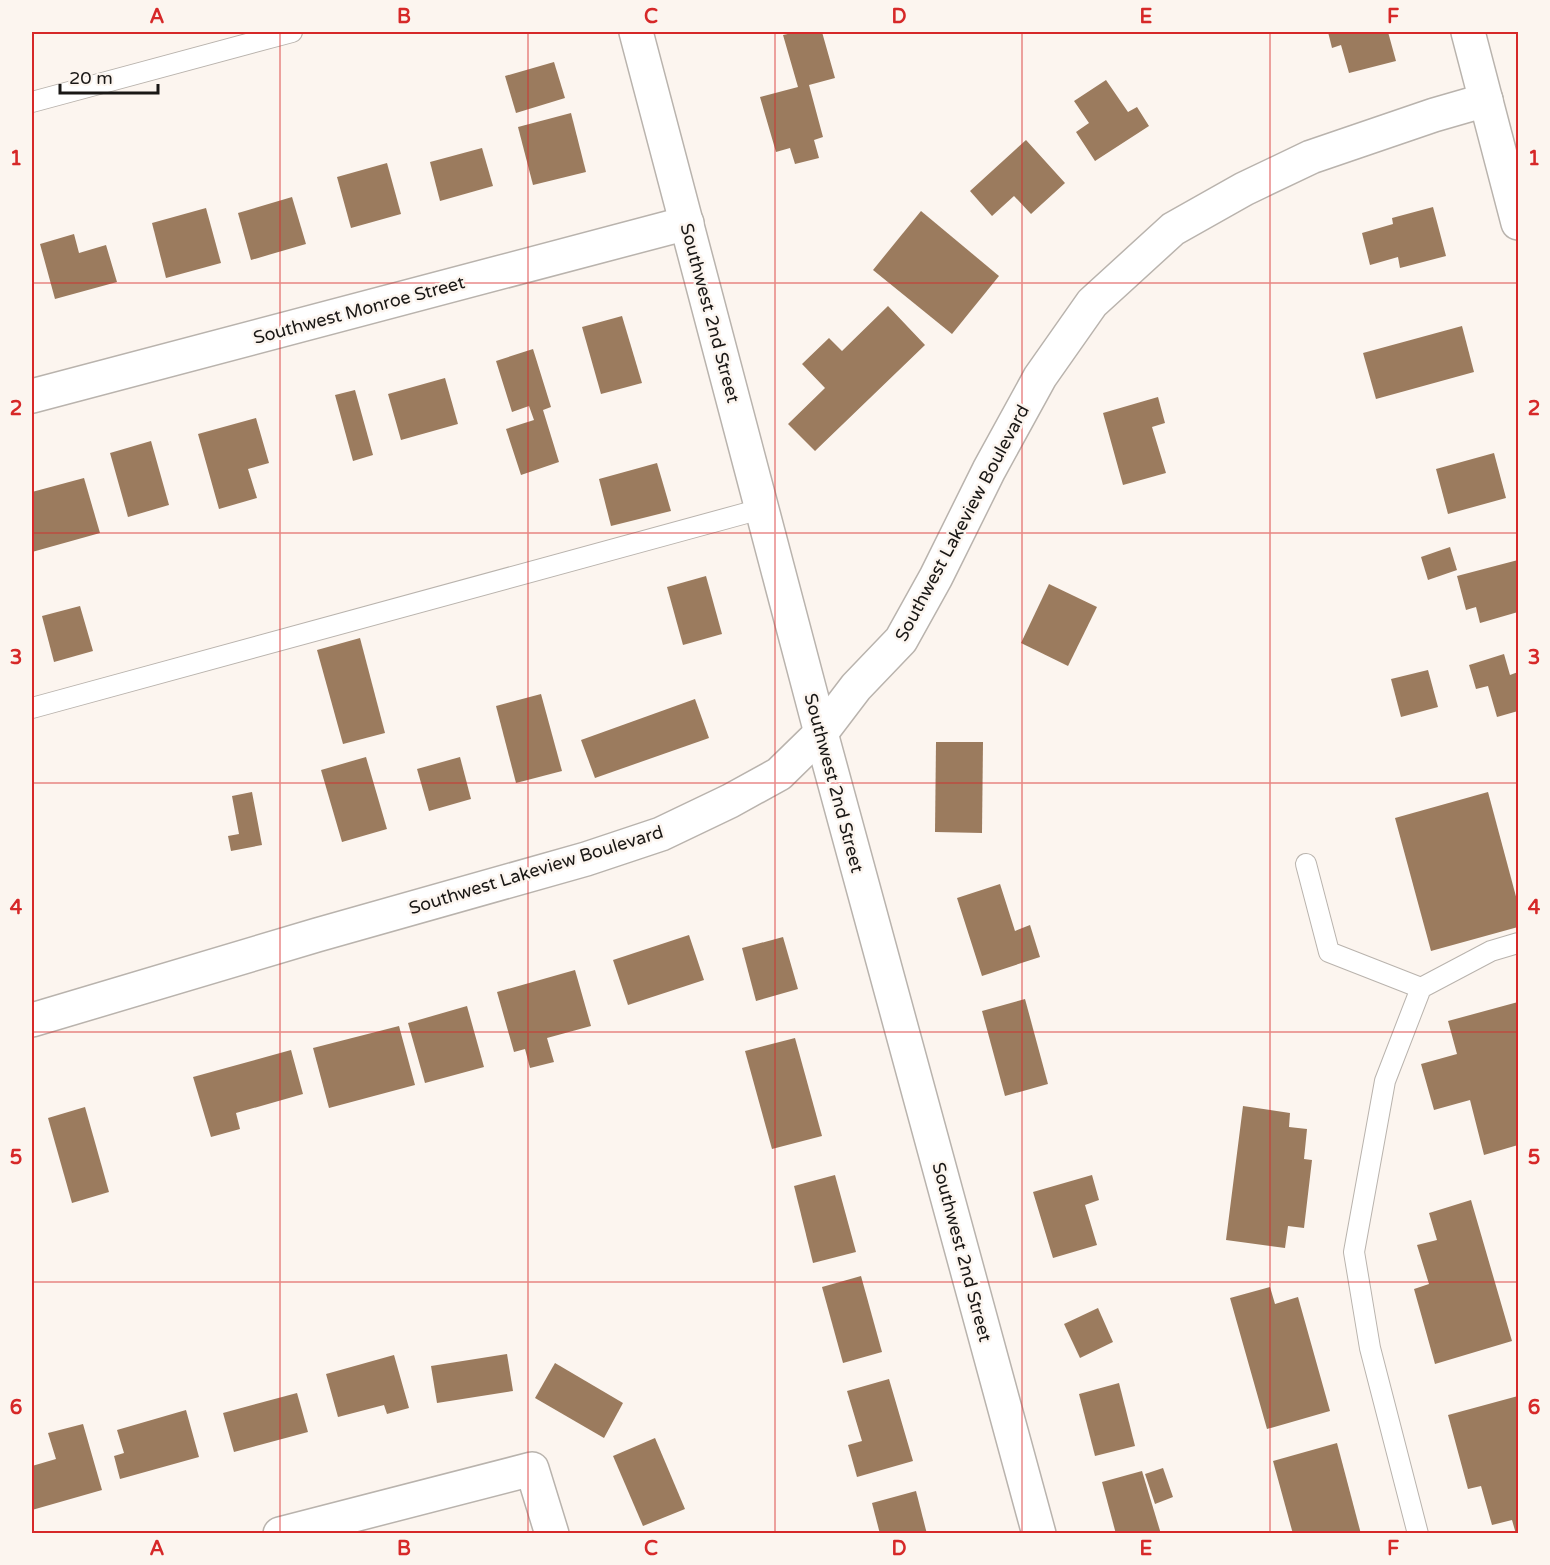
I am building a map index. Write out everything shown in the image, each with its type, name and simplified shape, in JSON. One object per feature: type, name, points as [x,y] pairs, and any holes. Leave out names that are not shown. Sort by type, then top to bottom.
[{"type":"street","name":"Southwest 2nd Street","points":[[636,32],[820,733],[1039,1533]]},
{"type":"street","points":[[1468,32],[1518,223]]},
{"type":"street","name":"Southwest Lakeview Boulevard","points":[[32,1020],[317,935],[586,859],[661,834],[730,801],[779,774],[820,733],[856,687],[901,640],[936,577],[989,470],[1041,377],[1092,303],[1173,229],[1244,189],[1311,157],[1434,115],[1486,100]]},
{"type":"street","name":"Southwest Monroe Street","points":[[32,396],[687,223]]},
{"type":"street","points":[[280,1533],[532,1469],[552,1533]]},
{"type":"lane","points":[[32,102],[292,32]]},
{"type":"lane","points":[[32,708],[761,508]]},
{"type":"lane","points":[[1306,864],[1329,952],[1421,988]]},
{"type":"lane","points":[[1418,1533],[1370,1348],[1354,1252],[1385,1081],[1421,988],[1491,951],[1518,943]]},
{"type":"building","points":[[797,32],[822,32],[835,78],[809,85],[823,137],[814,140],[819,158],[795,164],[790,148],[776,152],[760,97],[798,87],[783,35]]},
{"type":"building","points":[[1328,32],[1388,32],[1396,61],[1349,73],[1341,45],[1332,48]]},
{"type":"building","points":[[554,62],[565,98],[516,113],[505,76]]},
{"type":"building","points":[[1106,80],[1128,112],[1137,107],[1149,126],[1095,161],[1076,132],[1089,123],[1074,101]]},
{"type":"building","points":[[571,113],[586,172],[533,185],[518,127]]},
{"type":"building","points":[[1026,140],[1065,183],[1031,214],[1014,196],[992,216],[970,191]]},
{"type":"building","points":[[482,148],[493,186],[440,201],[430,162]]},
{"type":"building","points":[[387,163],[401,214],[351,228],[337,177]]},
{"type":"building","points":[[292,197],[306,244],[251,260],[238,213]]},
{"type":"building","points":[[1433,207],[1446,256],[1400,268],[1398,257],[1370,265],[1362,233],[1393,224],[1392,218]]},
{"type":"building","points":[[206,208],[221,263],[166,278],[152,223]]},
{"type":"building","points":[[921,211],[999,276],[952,334],[873,270]]},
{"type":"building","points":[[74,234],[79,253],[106,245],[117,282],[55,299],[40,244]]},
{"type":"building","points":[[888,306],[925,345],[815,451],[788,424],[825,388],[802,364],[829,338],[842,351]]},
{"type":"building","points":[[622,316],[642,383],[601,394],[582,327]]},
{"type":"building","points":[[1462,326],[1474,372],[1376,399],[1363,353]]},
{"type":"building","points":[[533,349],[551,407],[543,410],[559,462],[521,475],[506,429],[534,420],[529,406],[512,412],[496,361]]},
{"type":"building","points":[[445,378],[458,424],[401,440],[388,394]]},
{"type":"building","points":[[355,390],[373,455],[353,461],[335,395]]},
{"type":"building","points":[[1158,397],[1165,423],[1152,427],[1166,473],[1123,485],[1103,413]]},
{"type":"building","points":[[256,418],[269,463],[248,469],[257,498],[219,509],[198,434]]},
{"type":"building","points":[[151,441],[169,505],[128,517],[110,453]]},
{"type":"building","points":[[1494,453],[1506,498],[1448,514],[1436,469]]},
{"type":"building","points":[[657,463],[671,511],[611,526],[599,479]]},
{"type":"building","points":[[84,478],[100,533],[32,552],[32,492]]},
{"type":"building","points":[[1450,547],[1457,570],[1428,580],[1421,557]]},
{"type":"building","points":[[1518,560],[1518,612],[1480,623],[1476,607],[1466,610],[1457,576]]},
{"type":"building","points":[[706,576],[722,634],[683,645],[667,587]]},
{"type":"building","points":[[1049,584],[1097,607],[1068,666],[1021,643]]},
{"type":"building","points":[[80,606],[93,651],[54,662],[42,616]]},
{"type":"building","points":[[360,638],[385,733],[343,744],[317,650]]},
{"type":"building","points":[[1504,654],[1510,675],[1518,672],[1518,711],[1497,717],[1488,686],[1476,689],[1469,665]]},
{"type":"building","points":[[1428,670],[1438,707],[1401,717],[1391,679]]},
{"type":"building","points":[[541,694],[562,771],[516,783],[496,706]]},
{"type":"building","points":[[695,699],[709,738],[595,778],[581,740]]},
{"type":"building","points":[[936,742],[983,742],[982,833],[935,832]]},
{"type":"building","points":[[366,757],[387,829],[342,842],[321,770]]},
{"type":"building","points":[[460,757],[471,799],[429,811],[417,769]]},
{"type":"building","points":[[252,792],[262,845],[231,851],[228,836],[239,834],[232,796]]},
{"type":"building","points":[[1488,792],[1518,904],[1518,927],[1431,951],[1395,818]]},
{"type":"building","points":[[1000,884],[1015,931],[1030,925],[1040,957],[982,976],[957,898]]},
{"type":"building","points":[[689,935],[704,980],[628,1005],[613,960]]},
{"type":"building","points":[[783,937],[798,989],[756,1001],[742,948]]},
{"type":"building","points":[[575,970],[591,1026],[547,1038],[554,1062],[530,1068],[525,1049],[514,1052],[497,992]]},
{"type":"building","points":[[1025,999],[1048,1084],[1005,1096],[982,1011]]},
{"type":"building","points":[[1518,1002],[1518,1145],[1484,1155],[1470,1100],[1434,1110],[1421,1064],[1457,1054],[1448,1021]]},
{"type":"building","points":[[467,1006],[484,1067],[425,1083],[408,1023]]},
{"type":"building","points":[[399,1026],[415,1085],[329,1108],[313,1048]]},
{"type":"building","points":[[795,1038],[822,1136],[772,1149],[745,1051]]},
{"type":"building","points":[[291,1050],[303,1094],[236,1113],[240,1129],[211,1137],[193,1077]]},
{"type":"building","points":[[1243,1106],[1290,1113],[1289,1127],[1307,1129],[1304,1159],[1312,1160],[1304,1228],[1288,1226],[1285,1248],[1226,1240]]},
{"type":"building","points":[[85,1107],[109,1192],[72,1203],[48,1118]]},
{"type":"building","points":[[835,1175],[856,1252],[813,1263],[794,1186]]},
{"type":"building","points":[[1092,1175],[1099,1200],[1085,1205],[1097,1245],[1053,1258],[1033,1192]]},
{"type":"building","points":[[1471,1200],[1512,1341],[1435,1364],[1414,1289],[1429,1284],[1417,1245],[1437,1240],[1429,1213]]},
{"type":"building","points":[[861,1276],[882,1352],[843,1363],[822,1287]]},
{"type":"building","points":[[1270,1287],[1275,1304],[1298,1297],[1330,1411],[1267,1429],[1230,1298]]},
{"type":"building","points":[[1098,1308],[1113,1342],[1080,1358],[1064,1324]]},
{"type":"building","points":[[507,1354],[513,1391],[437,1403],[431,1366]]},
{"type":"building","points":[[394,1355],[409,1408],[387,1414],[384,1405],[338,1417],[326,1374]]},
{"type":"building","points":[[555,1363],[623,1403],[604,1438],[535,1398]]},
{"type":"building","points":[[889,1379],[913,1461],[857,1477],[848,1445],[862,1441],[847,1391]]},
{"type":"building","points":[[1119,1383],[1135,1446],[1095,1456],[1079,1394]]},
{"type":"building","points":[[297,1393],[308,1432],[234,1452],[223,1413]]},
{"type":"building","points":[[1518,1396],[1518,1534],[1516,1534],[1512,1520],[1492,1525],[1481,1486],[1468,1489],[1448,1415]]},
{"type":"building","points":[[186,1410],[199,1457],[120,1479],[114,1456],[124,1453],[117,1430]]},
{"type":"building","points":[[83,1424],[102,1490],[32,1510],[32,1466],[56,1459],[48,1433]]},
{"type":"building","points":[[655,1438],[685,1509],[643,1526],[613,1456]]},
{"type":"building","points":[[1337,1443],[1361,1534],[1293,1534],[1273,1461]]},
{"type":"building","points":[[1163,1468],[1173,1497],[1155,1504],[1145,1474]]},
{"type":"building","points":[[1142,1471],[1161,1534],[1116,1534],[1102,1482]]},
{"type":"building","points":[[916,1491],[927,1534],[880,1534],[872,1503]]}]
